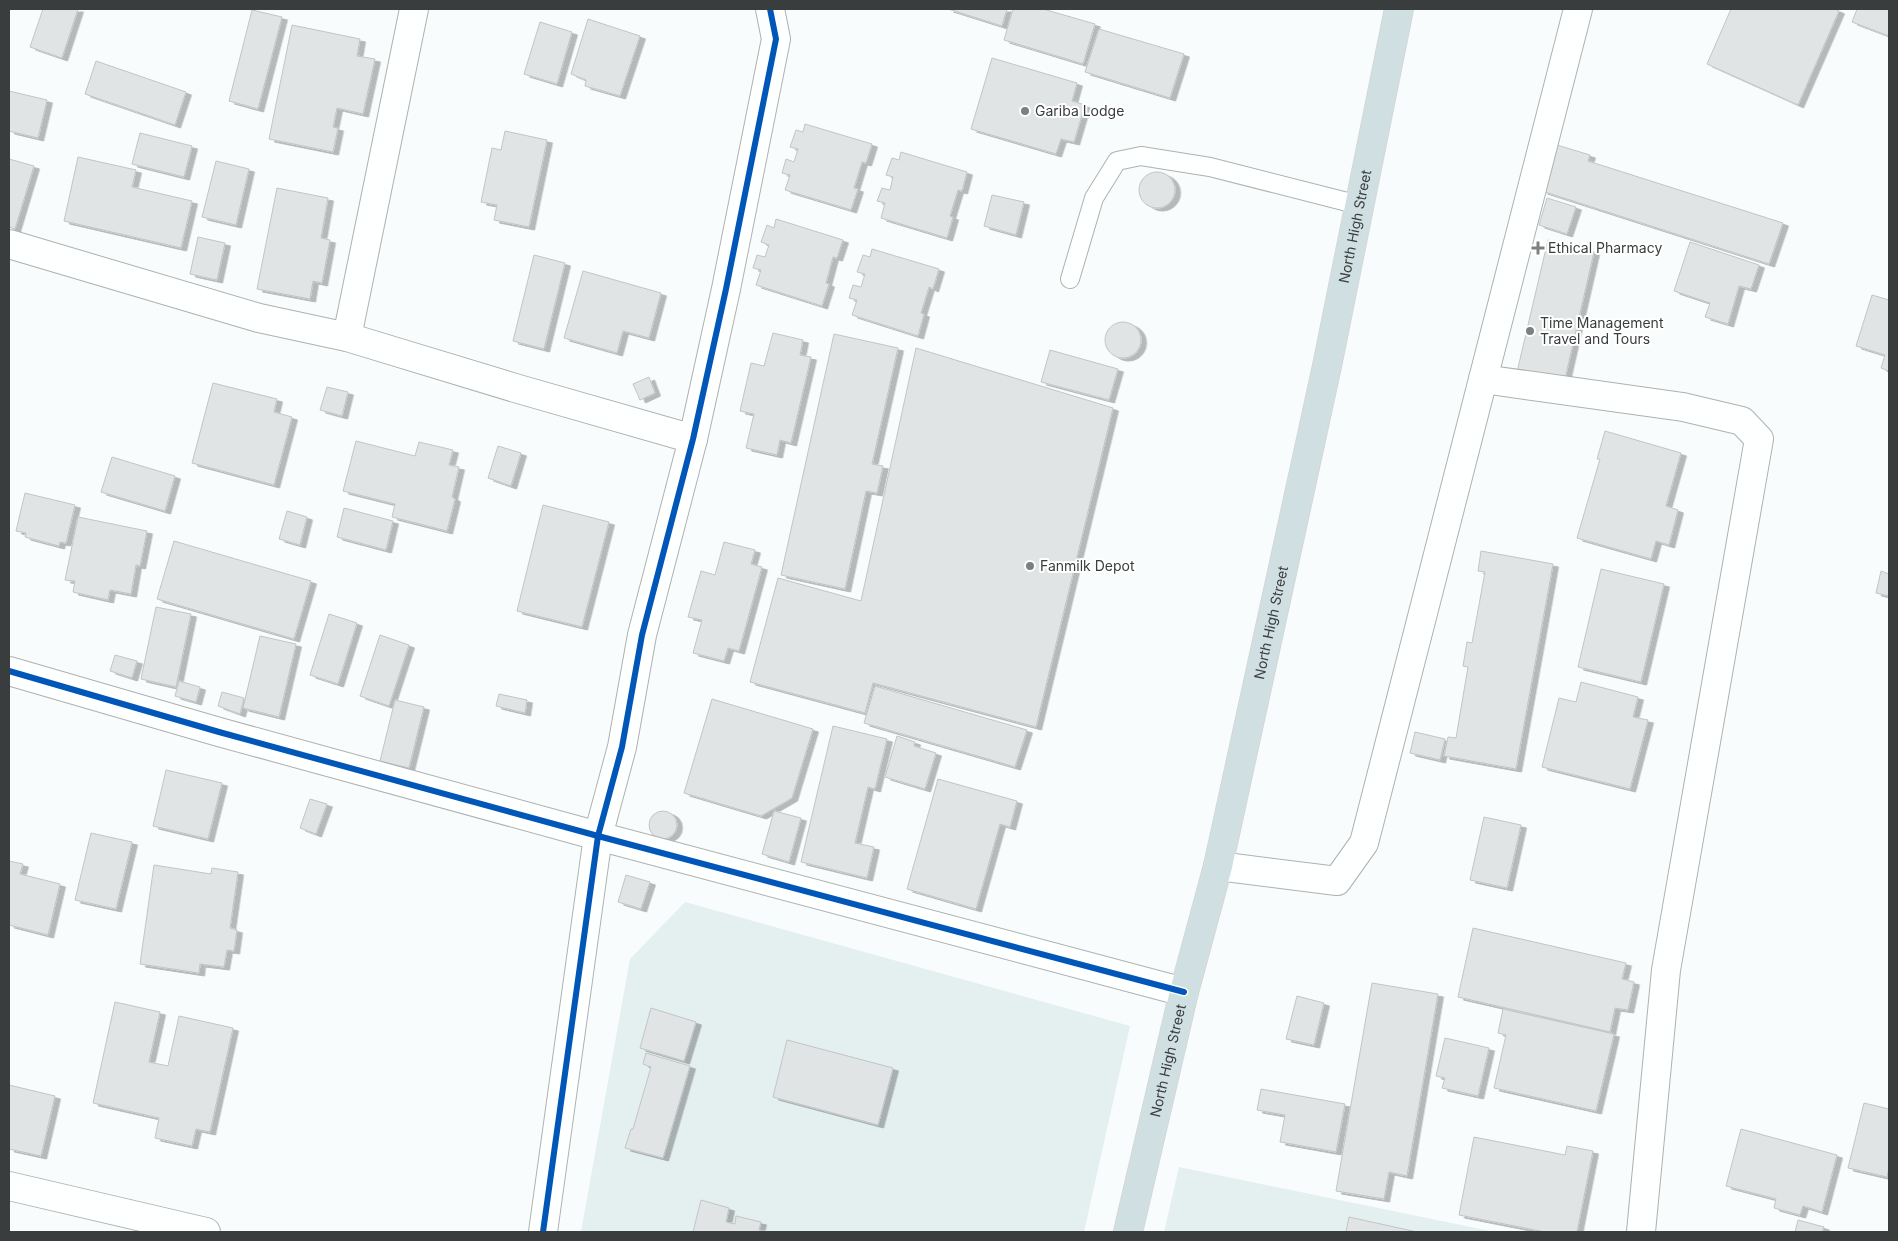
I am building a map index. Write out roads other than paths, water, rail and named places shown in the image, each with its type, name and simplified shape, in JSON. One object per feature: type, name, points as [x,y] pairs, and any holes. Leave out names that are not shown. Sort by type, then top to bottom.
[{"type":"highway","name":"North High Street","points":[[1128,1232],[1184,992],[1218,866],[1327,366],[1399,9]]},
{"type":"street","points":[[347,337],[414,9]]},
{"type":"street","points":[[543,1232],[598,836],[622,747],[642,635],[693,439],[728,280],[776,39],[770,9]]},
{"type":"street","points":[[1218,866],[1337,881],[1364,842],[1578,9]]},
{"type":"street","points":[[9,244],[259,318],[347,337],[524,391],[693,439]]},
{"type":"street","points":[[1483,379],[1683,407],[1742,422],[1759,439],[1666,970],[1641,1232]]},
{"type":"street","points":[[9,671],[219,732],[598,836],[1184,992]]},
{"type":"street","points":[[9,1186],[206,1232]]},
{"type":"lane","points":[[1070,279],[1094,198],[1118,161],[1141,156],[1210,167],[1359,205]]},
{"type":"place","name":"Gariba Lodge","points":[[1025,111]]},
{"type":"place","name":"Ethical Pharmacy","points":[[1538,248]]},
{"type":"place","name":"Time Management Travel and Tours","points":[[1530,331]]},
{"type":"place","name":"Fanmilk Depot","points":[[1030,566]]}]
